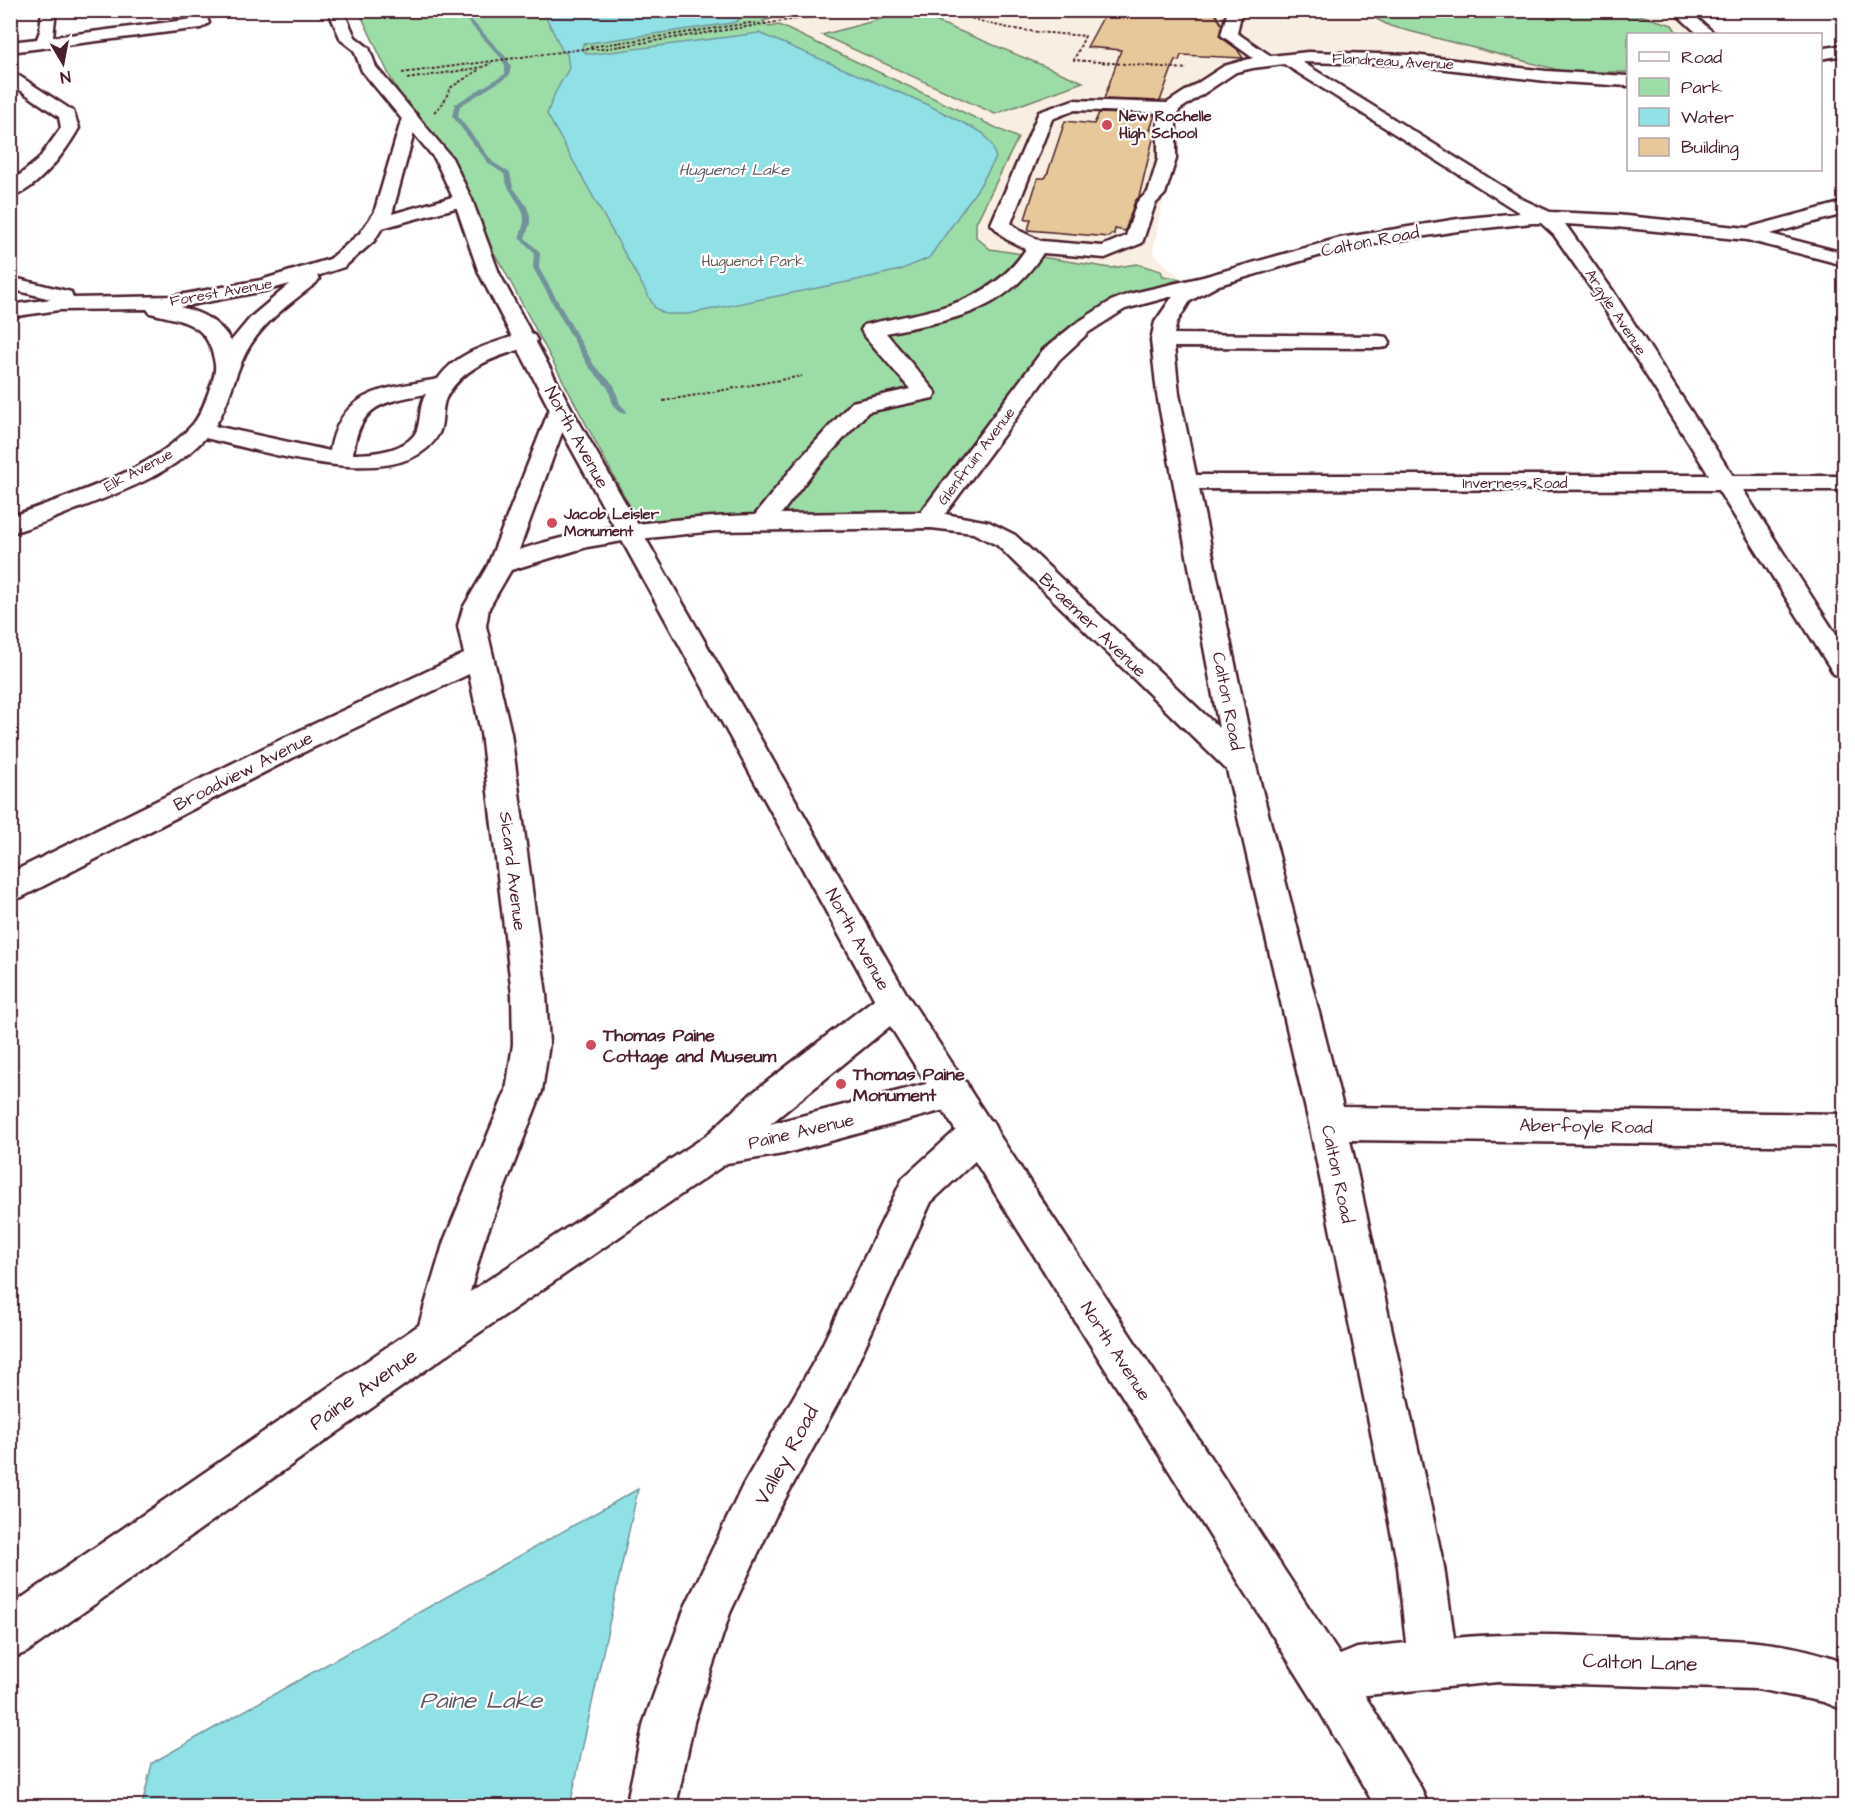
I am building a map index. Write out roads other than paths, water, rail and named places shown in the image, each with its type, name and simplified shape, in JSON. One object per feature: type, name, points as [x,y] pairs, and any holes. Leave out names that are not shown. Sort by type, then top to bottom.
[{"type":"street","points":[[43,43],[48,32],[49,10]]},
{"type":"street","points":[[10,48],[201,23],[200,16],[182,10]]},
{"type":"street","name":"North Avenue","points":[[335,10],[349,40],[361,48],[368,68],[422,115],[463,200],[489,273],[560,408],[894,1003],[1330,1683],[1403,1806]]},
{"type":"street","name":"North Avenue","points":[[351,10],[365,39],[361,48]]},
{"type":"street","name":"Argyle Avenue","points":[[1234,10],[1229,35],[1277,60],[1517,204],[1547,218],[1562,231],[1845,668]]},
{"type":"street","points":[[1679,10],[1705,33]]},
{"type":"street","points":[[1822,54],[1845,50]]},
{"type":"street","name":"Flandreau Avenue","points":[[1171,108],[1230,69],[1277,60],[1356,57],[1413,60],[1546,76],[1627,81]]},
{"type":"street","points":[[10,75],[67,115],[70,128],[53,155],[33,175],[10,192]]},
{"type":"street","points":[[1073,105],[1171,108],[1167,122],[1167,159],[1156,194],[1146,202],[1135,239],[1105,252],[1037,247],[1013,235],[1001,224],[1045,116],[1073,105]]},
{"type":"street","name":"Forest Avenue","points":[[10,311],[59,304],[174,302],[225,294],[296,277],[337,263],[367,237],[377,224],[422,115]]},
{"type":"street","points":[[377,224],[463,200]]},
{"type":"street","points":[[1747,234],[1845,208]]},
{"type":"street","name":"Calton Road","points":[[1434,1664],[1421,1567],[1328,1123],[1241,766],[1168,394],[1162,340],[1167,322],[1182,297],[1212,281],[1341,244],[1496,220],[1532,217],[1616,221],[1747,234],[1845,258]]},
{"type":"street","points":[[762,522],[805,467],[860,407],[926,393],[872,330],[959,309],[997,292],[1022,270],[1037,247]]},
{"type":"street","name":"Elk Avenue","points":[[10,526],[117,484],[155,465],[181,447],[200,430],[222,391],[227,371],[246,335],[284,298],[318,273],[337,263]]},
{"type":"street","name":"Glenfruin Avenue","points":[[629,531],[664,526],[762,522],[928,520],[1051,355],[1082,328],[1118,305],[1136,298],[1212,281]]},
{"type":"street","points":[[10,283],[49,294],[161,309],[192,318],[209,326],[219,340],[227,371]]},
{"type":"street","points":[[200,430],[321,457],[356,461],[391,457],[417,446],[428,432],[434,399],[453,373],[477,356],[526,340]]},
{"type":"street","points":[[1162,340],[1379,342]]},
{"type":"street","points":[[341,459],[342,445],[360,408],[381,398],[444,384]]},
{"type":"street","name":"Sicard Avenue","points":[[436,1338],[464,1241],[524,1090],[531,1044],[529,994],[496,733],[472,626],[476,608],[501,565],[560,408]]},
{"type":"street","name":"Inverness Road","points":[[1185,482],[1845,483]]},
{"type":"street","name":"Braemer Avenue","points":[[928,520],[980,527],[1010,542],[1040,574],[1241,766]]},
{"type":"street","points":[[501,565],[528,554],[573,542],[629,531]]},
{"type":"street","name":"Broadview Avenue","points":[[10,888],[296,744],[478,659]]},
{"type":"street","name":"Paine Avenue","points":[[10,1635],[436,1338],[719,1148],[764,1105],[894,1003]]},
{"type":"street","name":"Paine Avenue","points":[[719,1148],[783,1138],[953,1093]]},
{"type":"street","name":"Aberfoyle Road","points":[[1328,1123],[1845,1130]]},
{"type":"street","name":"Valley Road","points":[[651,1806],[669,1722],[709,1606],[759,1501],[831,1373],[917,1191],[979,1133]]},
{"type":"street","name":"Calton Lane","points":[[1434,1664],[1498,1658],[1757,1665],[1824,1678],[1845,1686]]},
{"type":"street","points":[[1330,1683],[1357,1672],[1434,1664]]},
{"type":"water","name":"Huguenot Lake","points":[[543,11],[740,11],[738,21],[732,23],[583,44],[582,49],[587,54],[595,54],[759,33],[924,103],[983,133],[992,145],[996,158],[979,187],[929,258],[900,270],[857,280],[688,314],[665,314],[655,308],[547,114],[555,93],[569,68],[567,54],[562,50]]},
{"type":"water","name":"Paine Lake","points":[[638,1489],[570,1806],[142,1806],[152,1763]]},
{"type":"waterway","points":[[459,10],[504,58],[508,66],[507,75],[457,105],[455,116],[491,163],[507,173],[510,187],[527,215],[527,224],[522,238],[537,252],[536,268],[591,366],[611,387],[617,405],[623,411]]},
{"type":"place","name":"New Rochelle High School","points":[[1107,125]]},
{"type":"place","name":"Jacob Leisler Monument","points":[[552,523]]},
{"type":"place","name":"Thomas Paine Cottage and Museum","points":[[591,1045]]},
{"type":"place","name":"Thomas Paine Monument","points":[[841,1084]]},
{"type":"park label","name":"Huguenot Park","points":[[753,261]]}]
